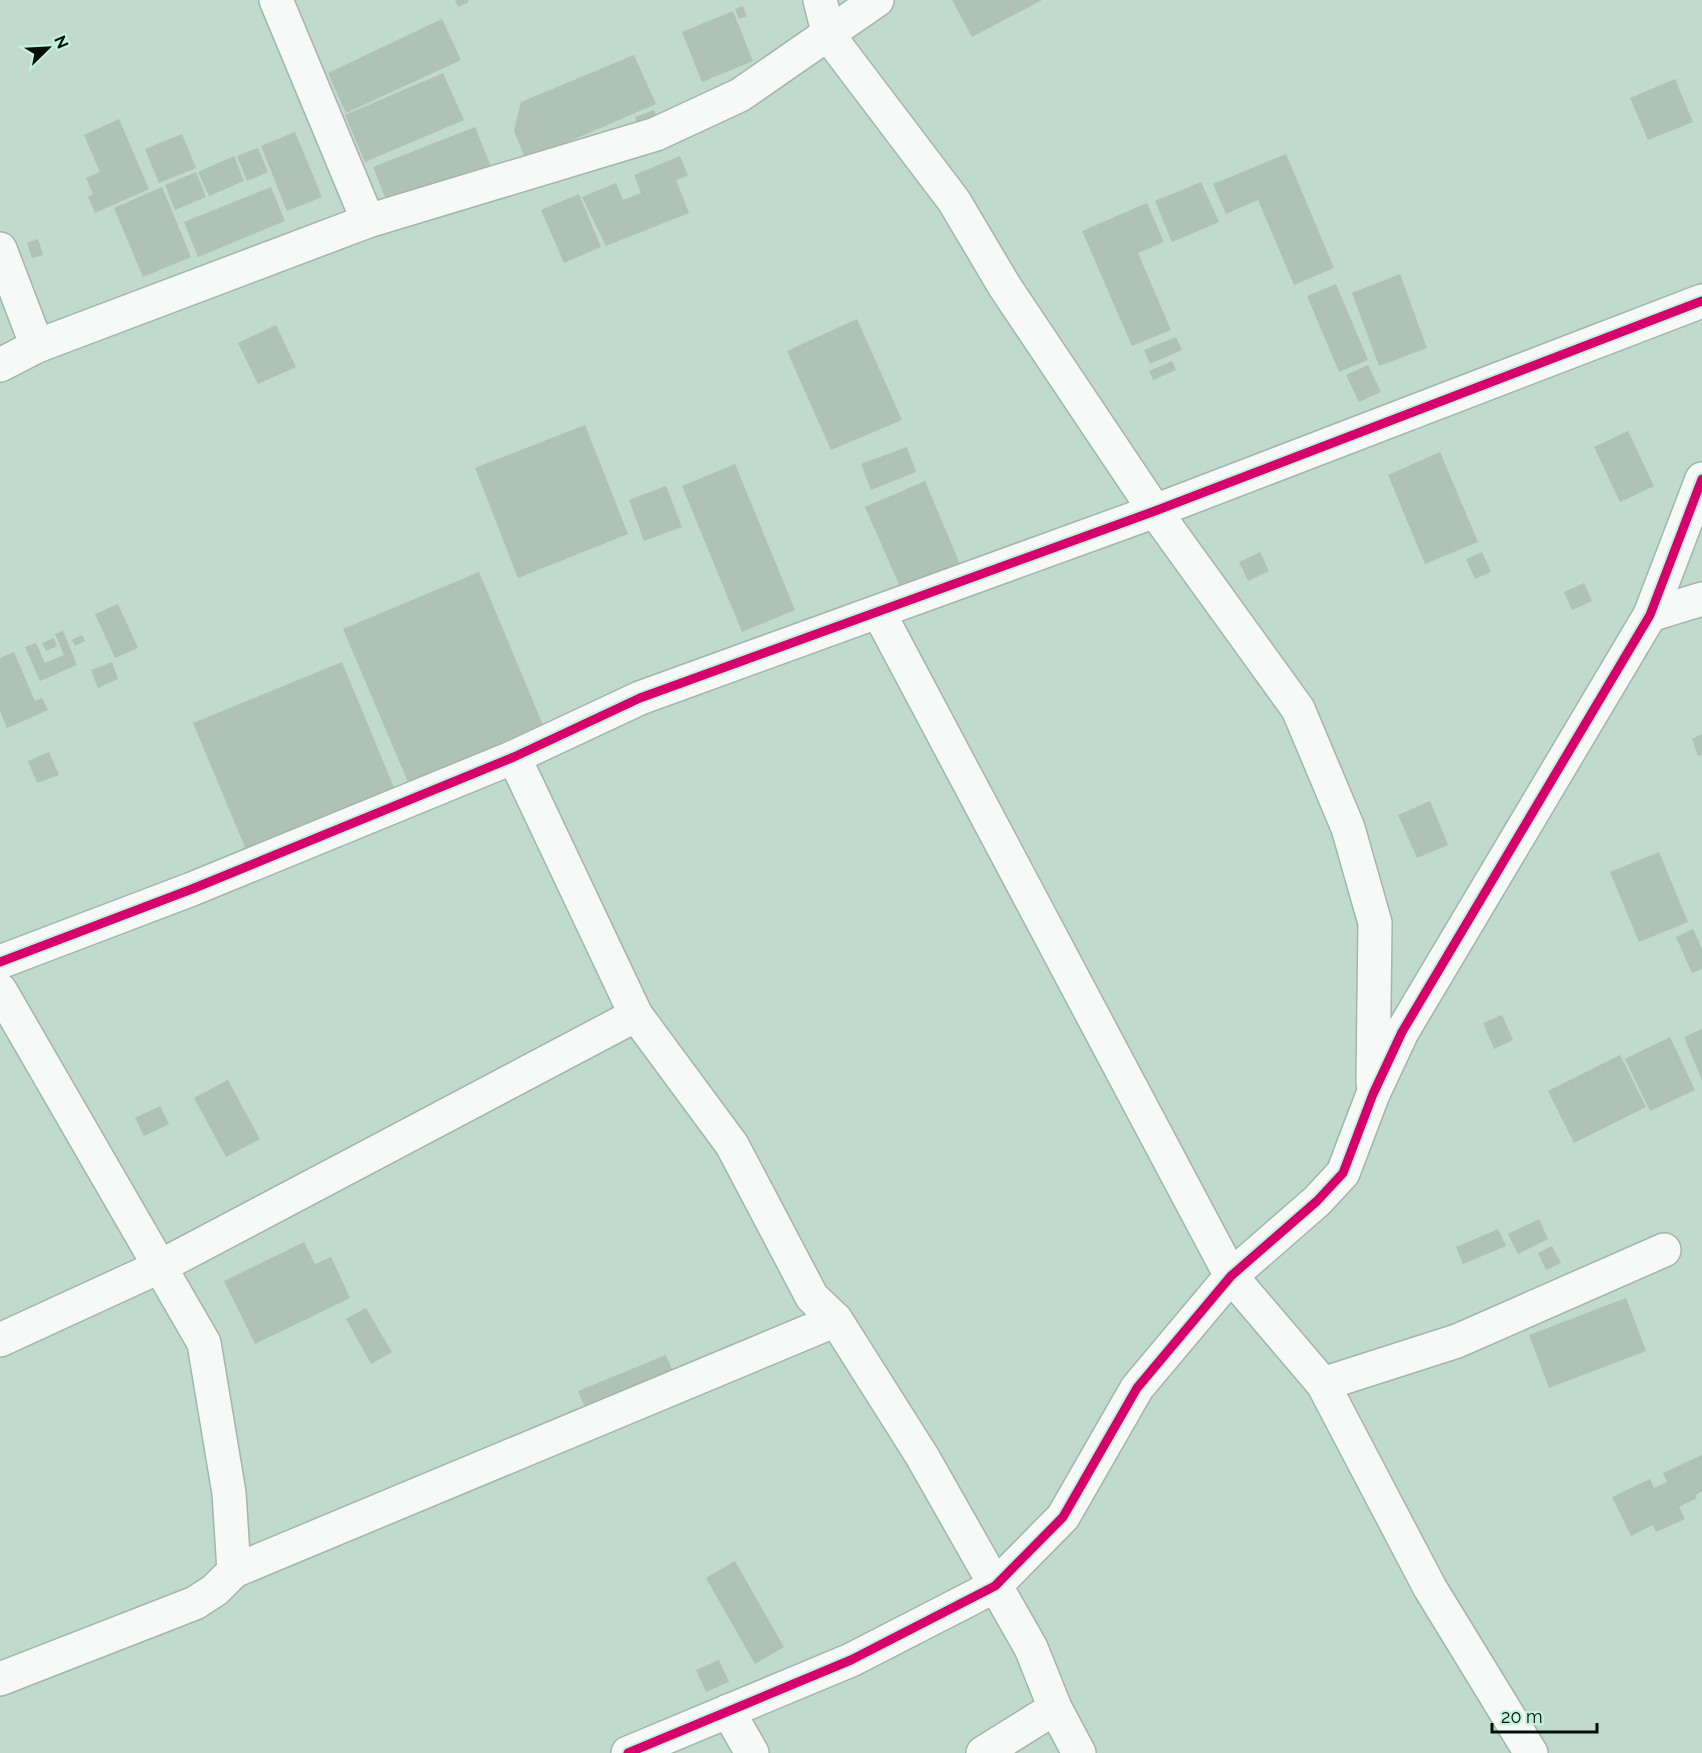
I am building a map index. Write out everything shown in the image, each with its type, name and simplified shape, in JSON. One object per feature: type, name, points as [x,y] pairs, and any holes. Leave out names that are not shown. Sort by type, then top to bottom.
[{"type":"street","points":[[276,0],[368,221]]},
{"type":"street","points":[[820,0],[829,36],[954,201],[1005,287],[1155,512],[1298,709],[1348,828],[1375,923],[1373,1094]]},
{"type":"street","points":[[0,365],[37,346],[368,221],[656,134],[740,95],[829,36],[877,0]]},
{"type":"street","points":[[0,249],[37,346]]},
{"type":"street","points":[[0,962],[192,889],[514,757],[640,698],[1155,512],[1702,301]]},
{"type":"street","points":[[628,1753],[851,1660],[995,1586],[1063,1517],[1137,1388],[1231,1276],[1317,1201],[1343,1173],[1373,1094],[1402,1032],[1445,955],[1650,615],[1702,479]]},
{"type":"street","points":[[1650,615],[1702,598]]},
{"type":"street","points":[[879,613],[1231,1276],[1323,1384],[1430,1588],[1532,1753]]},
{"type":"street","points":[[514,757],[636,1015],[732,1145],[812,1297],[836,1320],[922,1456],[1031,1648],[1055,1708],[1079,1753]]},
{"type":"street","points":[[0,990],[204,1343],[229,1493],[234,1571]]},
{"type":"street","points":[[0,1340],[161,1266],[636,1015]]},
{"type":"street","points":[[1323,1384],[1457,1341],[1664,1250]]},
{"type":"street","points":[[0,1679],[195,1603],[215,1590],[234,1571],[836,1320]]},
{"type":"street","points":[[983,1753],[1055,1708]]},
{"type":"street","points":[[728,1711],[752,1753]]},
{"type":"building","points":[[455,0],[468,0],[469,2],[458,7]]},
{"type":"building","points":[[952,0],[1042,0],[972,37]]},
{"type":"building","points":[[743,6],[747,16],[739,19],[735,9]]},
{"type":"building","points":[[733,11],[753,61],[702,82],[682,32]]},
{"type":"building","points":[[442,19],[461,60],[346,113],[328,73]]},
{"type":"building","points":[[634,55],[656,104],[526,160],[514,131],[521,102]]},
{"type":"building","points":[[443,73],[464,120],[365,162],[345,115]]},
{"type":"building","points":[[1675,79],[1693,122],[1648,140],[1630,98]]},
{"type":"building","points":[[654,110],[660,125],[640,133],[635,117]]},
{"type":"building","points":[[119,119],[149,189],[95,213],[88,197],[93,194],[86,178],[100,172],[84,135]]},
{"type":"building","points":[[475,127],[491,167],[389,207],[373,167]]},
{"type":"building","points":[[295,132],[322,197],[287,211],[261,146]]},
{"type":"building","points":[[182,134],[196,168],[159,183],[145,149]]},
{"type":"building","points":[[258,148],[268,172],[247,181],[237,156]]},
{"type":"building","points":[[1286,154],[1334,268],[1294,285],[1258,200],[1226,214],[1213,184]]},
{"type":"building","points":[[234,156],[244,181],[209,196],[198,172]]},
{"type":"building","points":[[680,156],[688,176],[676,180],[689,213],[606,246],[582,197],[616,183],[623,200],[641,193],[634,175]]},
{"type":"building","points":[[196,172],[206,197],[175,210],[165,185]]},
{"type":"building","points":[[1201,182],[1219,222],[1172,242],[1155,201]]},
{"type":"building","points":[[162,187],[191,257],[143,277],[114,208]]},
{"type":"building","points":[[271,187],[285,221],[198,257],[184,222]]},
{"type":"building","points":[[579,194],[601,247],[564,263],[541,210]]},
{"type":"building","points":[[1147,203],[1164,242],[1138,253],[1171,330],[1132,346],[1082,231]]},
{"type":"building","points":[[38,239],[43,255],[32,258],[27,243]]},
{"type":"building","points":[[1400,274],[1427,348],[1379,366],[1352,293]]},
{"type":"building","points":[[1336,284],[1368,360],[1339,372],[1307,296]]},
{"type":"building","points":[[857,319],[902,420],[831,450],[787,351]]},
{"type":"building","points":[[276,325],[296,367],[258,384],[238,343]]},
{"type":"building","points":[[1176,337],[1182,350],[1150,364],[1144,350]]},
{"type":"building","points":[[1172,361],[1176,370],[1153,380],[1149,371]]},
{"type":"building","points":[[1368,365],[1381,392],[1359,402],[1346,375]]},
{"type":"building","points":[[585,425],[628,534],[518,578],[475,468]]},
{"type":"building","points":[[1628,431],[1654,486],[1620,502],[1594,447]]},
{"type":"building","points":[[907,447],[916,472],[871,490],[861,464]]},
{"type":"building","points":[[1440,452],[1478,542],[1425,564],[1388,475]]},
{"type":"building","points":[[735,464],[795,610],[742,632],[682,486]]},
{"type":"building","points":[[925,481],[960,564],[901,589],[865,507]]},
{"type":"building","points":[[666,486],[682,527],[644,541],[629,500]]},
{"type":"building","points":[[1260,552],[1269,571],[1248,581],[1239,562]]},
{"type":"building","points":[[1482,552],[1491,572],[1475,579],[1466,559]]},
{"type":"building","points":[[479,572],[543,725],[408,782],[343,629]]},
{"type":"building","points":[[1584,583],[1592,601],[1572,610],[1564,592]]},
{"type":"building","points":[[118,604],[138,648],[115,658],[95,614]]},
{"type":"building","points":[[63,631],[77,665],[40,681],[25,647],[36,643],[45,663],[64,655],[55,634]]},
{"type":"building","points":[[82,635],[85,641],[75,646],[72,640]]},
{"type":"building","points":[[54,638],[57,646],[46,651],[42,643]]},
{"type":"building","points":[[14,652],[35,701],[42,698],[48,710],[7,728],[0,711],[0,658]]},
{"type":"building","points":[[112,662],[118,679],[98,688],[91,670]]},
{"type":"building","points":[[342,662],[395,790],[247,852],[193,723]]},
{"type":"building","points":[[1702,734],[1702,755],[1698,756],[1692,739]]},
{"type":"building","points":[[49,752],[59,775],[37,783],[28,761]]},
{"type":"building","points":[[1430,801],[1448,845],[1417,858],[1398,815]]},
{"type":"building","points":[[1659,852],[1688,922],[1639,942],[1610,872]]},
{"type":"building","points":[[1693,929],[1702,949],[1702,969],[1692,973],[1676,937]]},
{"type":"building","points":[[1502,1015],[1513,1040],[1494,1049],[1483,1023]]},
{"type":"building","points":[[1702,1029],[1702,1080],[1684,1037]]},
{"type":"building","points":[[1670,1037],[1695,1090],[1650,1111],[1625,1059]]},
{"type":"building","points":[[1620,1055],[1646,1107],[1574,1143],[1548,1091]]},
{"type":"building","points":[[228,1080],[260,1139],[226,1157],[194,1098]]},
{"type":"building","points":[[160,1106],[169,1124],[144,1136],[135,1118]]},
{"type":"building","points":[[1539,1219],[1548,1239],[1518,1254],[1508,1234]]},
{"type":"building","points":[[1498,1229],[1506,1246],[1463,1264],[1456,1247]]},
{"type":"building","points":[[304,1242],[315,1264],[331,1257],[350,1298],[255,1344],[224,1281]]},
{"type":"building","points":[[1552,1246],[1561,1263],[1546,1270],[1538,1253]]},
{"type":"building","points":[[1626,1298],[1646,1351],[1549,1388],[1529,1335]]},
{"type":"building","points":[[366,1308],[392,1352],[371,1364],[346,1319]]},
{"type":"building","points":[[666,1355],[675,1377],[587,1412],[578,1391]]},
{"type":"building","points":[[1702,1455],[1702,1491],[1695,1495],[1697,1498],[1679,1507],[1685,1519],[1656,1532],[1653,1525],[1631,1536],[1612,1497],[1650,1479],[1654,1488],[1667,1482],[1663,1473]]},
{"type":"building","points":[[735,1561],[784,1647],[755,1664],[706,1578]]},
{"type":"building","points":[[719,1660],[729,1682],[706,1692],[696,1670]]},
{"type":"cycle path","points":[[0,962],[192,889],[514,757],[640,698],[1155,511],[1702,301]]},
{"type":"cycle path","points":[[628,1753],[851,1660],[995,1586],[1063,1517],[1137,1388],[1231,1276],[1317,1201],[1343,1173],[1373,1094],[1402,1032],[1650,615],[1702,479]]}]
